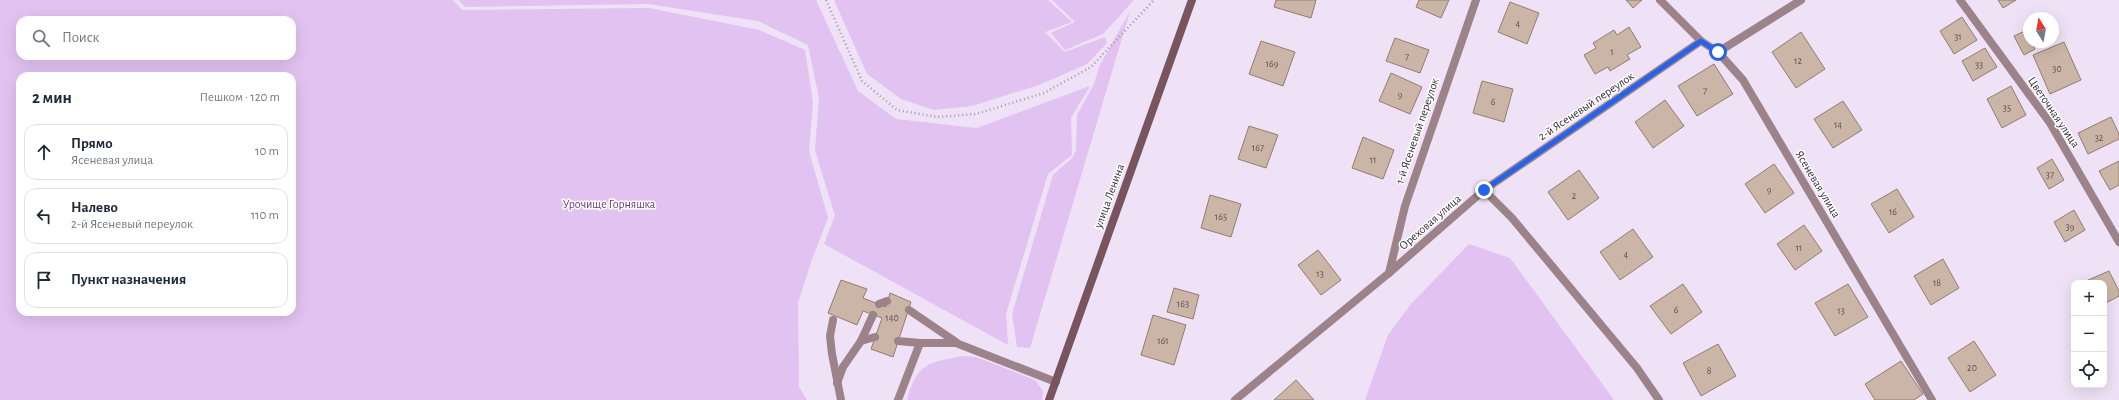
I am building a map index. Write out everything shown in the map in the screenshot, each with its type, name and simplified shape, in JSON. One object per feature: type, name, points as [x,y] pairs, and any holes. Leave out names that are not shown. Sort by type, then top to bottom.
[{"type":"main road","name":"улица Ленина","points":[[1049,400],[1192,0]]},
{"type":"street","name":"1-й Ясеневый переулок","points":[[1389,273],[1404,206],[1476,0]]},
{"type":"street","name":"Ясеневая улица","points":[[1660,0],[1701,41],[1718,52],[1743,80],[1932,400]]},
{"type":"street","points":[[1718,52],[1801,0]]},
{"type":"street","name":"Цветочная улица","points":[[1960,0],[2050,123],[2119,242]]},
{"type":"street","name":"2-й Ясеневый переулок","points":[[1484,190],[1701,41]]},
{"type":"street","points":[[1484,190],[1512,218],[1637,368],[1659,400]]},
{"type":"street","name":"Ореховая улица","points":[[1236,400],[1389,273],[1484,190]]},
{"type":"street","points":[[909,310],[956,342],[1056,382]]},
{"type":"street","points":[[837,384],[843,367],[861,341],[873,315]]},
{"type":"street","points":[[833,320],[830,336],[837,384],[841,400]]},
{"type":"street","points":[[861,341],[875,337]]},
{"type":"street","points":[[898,341],[920,343],[956,342]]},
{"type":"street","points":[[898,400],[920,343]]},
{"type":"path","points":[[826,0],[862,81],[897,110],[937,117],[976,114],[1044,93],[1091,68],[1154,0]]},
{"type":"green space","name":"Урочище Горняшка","points":[[0,0],[453,0],[462,10],[649,8],[759,30],[805,50],[813,102],[809,151],[828,218],[811,262],[798,303],[799,387],[807,400],[0,400]]},
{"type":"green space","points":[[459,0],[816,0],[858,91],[896,119],[977,128],[1090,86],[1071,118],[1072,155],[1048,174],[1006,314],[1008,345],[824,244],[835,216],[815,150],[819,98],[808,45],[758,21],[648,4],[465,7]]},
{"type":"green space","points":[[834,0],[1048,0],[1072,22],[1045,32],[1065,52],[1105,37],[1107,43],[1087,64],[1039,85],[972,106],[934,110],[901,99],[867,74]]},
{"type":"green space","points":[[1052,0],[1134,0],[1103,34],[1065,50],[1051,33],[1075,22]]},
{"type":"green space","points":[[1130,11],[1030,348],[1017,347],[1012,314],[1053,175],[1072,158],[1076,151],[1077,115],[1094,84],[1099,67]]},
{"type":"green space","points":[[1469,244],[1510,258],[1614,400],[1365,400],[1388,335],[1411,304]]},
{"type":"green space","points":[[962,356],[976,357],[1035,380],[1043,391],[1042,400],[907,400],[915,378],[926,367],[932,363]]},
{"type":"building","points":[[1276,0],[1316,0],[1311,18],[1274,7]]},
{"type":"building","points":[[1419,0],[1449,0],[1441,18],[1416,7]]},
{"type":"building","points":[[1626,0],[1642,0],[1633,8]]},
{"type":"building","points":[[1998,0],[2016,0],[2003,8]]},
{"type":"building","points":[[1510,2],[1539,13],[1527,44],[1498,32]]},
{"type":"building","points":[[1962,17],[1977,40],[1954,54],[1940,31]]},
{"type":"building","points":[[1629,27],[1641,47],[1627,55],[1630,59],[1610,71],[1608,67],[1595,74],[1584,55],[1596,48],[1593,43],[1614,30],[1617,35]]},
{"type":"building","points":[[1801,32],[1825,69],[1796,88],[1772,52]]},
{"type":"building","points":[[2023,32],[2023,48],[2035,49],[2024,55],[2014,36]]},
{"type":"building","points":[[1395,38],[1429,50],[1420,73],[1386,61]]},
{"type":"building","points":[[1261,41],[1295,52],[1283,86],[1249,74]]},
{"type":"building","points":[[2064,42],[2081,80],[2050,94],[2033,55],[2050,48],[2059,48],[2059,44]]},
{"type":"building","points":[[1985,48],[1997,67],[1973,81],[1962,61]]},
{"type":"building","points":[[1714,64],[1733,94],[1697,116],[1678,86]]},
{"type":"building","points":[[1391,73],[1422,87],[1410,114],[1379,101]]},
{"type":"building","points":[[1482,81],[1513,89],[1504,122],[1473,113]]},
{"type":"building","points":[[2011,86],[2026,115],[2002,128],[1987,99]]},
{"type":"building","points":[[1665,100],[1684,126],[1653,148],[1635,122]]},
{"type":"building","points":[[1843,101],[1862,130],[1833,148],[1814,119]]},
{"type":"building","points":[[2111,117],[2119,134],[2119,139],[2088,154],[2078,133]]},
{"type":"building","points":[[1249,126],[1278,135],[1266,168],[1238,159]]},
{"type":"building","points":[[1363,137],[1394,150],[1383,179],[1352,168]]},
{"type":"building","points":[[2052,159],[2064,180],[2049,189],[2037,168]]},
{"type":"building","points":[[2119,161],[2119,185],[2110,190],[2099,171]]},
{"type":"building","points":[[1774,164],[1794,193],[1765,213],[1745,184]]},
{"type":"building","points":[[1579,170],[1599,198],[1568,220],[1548,192]]},
{"type":"building","points":[[1897,189],[1914,217],[1889,233],[1871,204]]},
{"type":"building","points":[[1210,195],[1241,204],[1231,237],[1201,228]]},
{"type":"building","points":[[2074,210],[2085,230],[2065,242],[2054,222]]},
{"type":"building","points":[[1804,225],[1822,251],[1795,270],[1777,244]]},
{"type":"building","points":[[1633,229],[1653,257],[1620,280],[1600,252]]},
{"type":"building","points":[[1318,250],[1341,280],[1321,295],[1298,265]]},
{"type":"building","points":[[1943,259],[1959,288],[1931,305],[1914,276]]},
{"type":"building","points":[[2109,271],[2119,291],[2119,296],[2107,302],[2107,280],[2088,280]]},
{"type":"building","points":[[841,280],[867,289],[863,298],[886,307],[890,293],[911,302],[893,357],[871,349],[882,318],[863,311],[857,325],[828,313]]},
{"type":"building","points":[[1683,284],[1702,312],[1671,334],[1650,306]]},
{"type":"building","points":[[1848,284],[1868,317],[1835,336],[1815,303]]},
{"type":"building","points":[[1174,288],[1199,295],[1193,319],[1167,312]]},
{"type":"building","points":[[1153,315],[1186,325],[1174,365],[1141,355]]},
{"type":"building","points":[[1974,341],[1996,375],[1970,392],[1948,358]]},
{"type":"building","points":[[1718,344],[1736,376],[1701,396],[1683,363]]},
{"type":"building","points":[[1901,361],[1923,394],[1914,400],[1875,400],[1865,384]]},
{"type":"building","points":[[1296,380],[1314,400],[1274,400]]},
{"type":"route","points":[[1484,190],[1701,41],[1718,52]]}]
